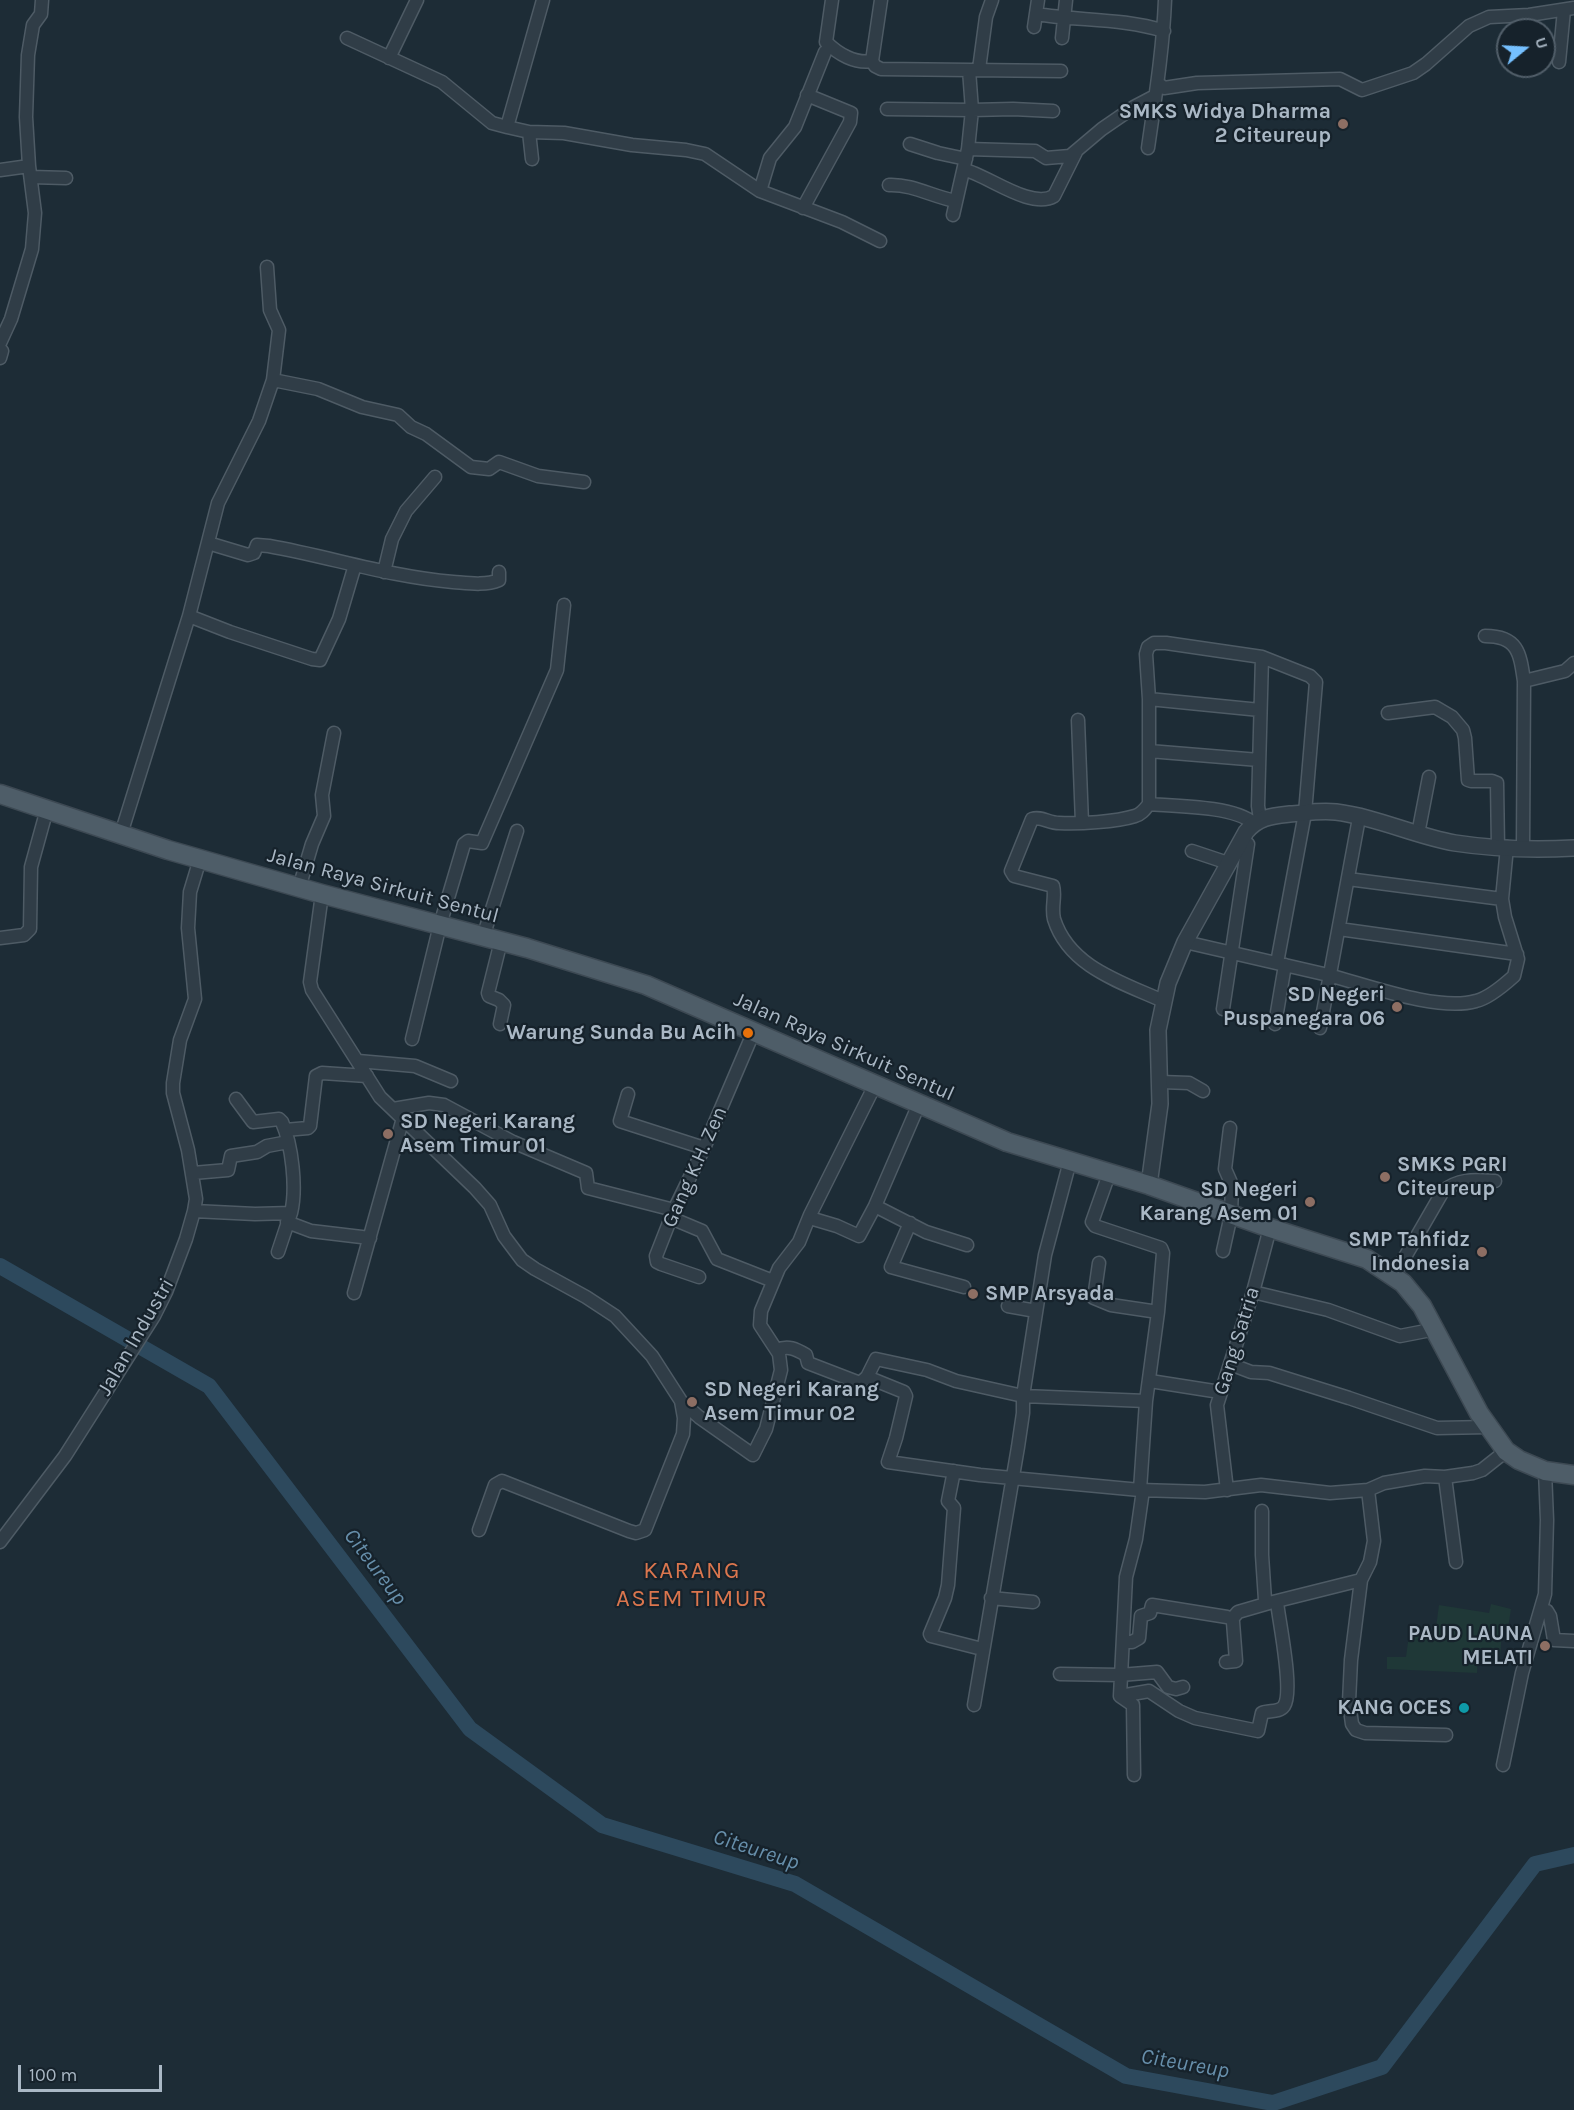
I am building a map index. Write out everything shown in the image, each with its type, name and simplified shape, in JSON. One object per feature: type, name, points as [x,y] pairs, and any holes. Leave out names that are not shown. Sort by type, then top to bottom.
[{"type":"main road","name":"Jalan Raya Sirkuit Sentul","points":[[0,794],[200,859],[299,888],[501,941],[646,985],[1007,1142],[1149,1185],[1231,1215],[1367,1259],[1394,1276],[1411,1291],[1422,1306],[1488,1427],[1506,1451],[1519,1460],[1545,1471],[1574,1475]]},
{"type":"street","points":[[0,343],[11,319],[32,249],[35,213],[26,117],[28,55],[33,25],[41,14],[42,0]]},
{"type":"street","points":[[389,58],[417,0]]},
{"type":"street","points":[[507,127],[543,0]]},
{"type":"street","points":[[832,0],[826,42],[851,59],[859,62],[872,61]]},
{"type":"street","points":[[881,0],[872,61],[881,69],[1061,71]]},
{"type":"street","points":[[953,215],[966,159],[974,70],[992,0]]},
{"type":"street","points":[[1034,27],[1038,0]]},
{"type":"street","points":[[1062,38],[1066,0]]},
{"type":"street","points":[[1148,148],[1164,31],[1165,0]]},
{"type":"street","points":[[910,144],[966,159],[1035,151],[1046,158],[1070,156],[1102,129],[1157,90],[1197,83],[1340,79],[1362,90],[1413,73],[1468,26],[1489,17],[1569,9],[1559,62]]},
{"type":"street","points":[[1036,14],[1143,25],[1164,31]]},
{"type":"street","points":[[346,38],[442,82],[492,123],[529,132],[564,133],[632,145],[705,154],[760,191],[842,222],[880,241]]},
{"type":"street","points":[[760,191],[770,158],[795,127],[825,52]]},
{"type":"street","points":[[803,208],[851,117],[851,113],[807,95]]},
{"type":"street","points":[[887,109],[1053,111]]},
{"type":"street","points":[[529,132],[532,159]]},
{"type":"street","points":[[966,159],[1014,193],[1049,199],[1054,196],[1076,153]]},
{"type":"street","points":[[0,170],[30,171],[66,178]]},
{"type":"street","points":[[889,185],[909,187],[956,201]]},
{"type":"street","points":[[121,834],[189,616],[218,503],[259,421],[273,380],[279,330],[270,310],[267,267]]},
{"type":"street","points":[[0,349],[2,351],[0,358]]},
{"type":"street","points":[[273,380],[318,389],[362,407],[398,415],[411,427],[426,434],[471,467],[489,469],[499,462],[538,476],[584,482]]},
{"type":"street","points":[[384,572],[392,539],[406,511],[435,477]]},
{"type":"street","points":[[208,543],[248,555],[254,553],[257,545],[269,546],[418,579],[476,584],[499,580],[499,572]]},
{"type":"street","points":[[189,616],[230,632],[321,660],[339,619],[355,565]]},
{"type":"street","points":[[412,1039],[440,925],[464,844],[468,841],[482,843],[557,670],[564,605]]},
{"type":"street","points":[[1485,636],[1503,637],[1515,646],[1520,656],[1524,681],[1523,848]]},
{"type":"street","points":[[1163,1001],[1106,975],[1080,958],[1064,943],[1059,932],[1052,906],[1053,886],[1012,874],[1012,868],[1032,819],[1038,818],[1057,823],[1082,823],[1135,816],[1149,804],[1149,699],[1146,654],[1148,647],[1154,643],[1262,657],[1315,680],[1305,813],[1281,964],[1275,1024]]},
{"type":"street","points":[[1149,1185],[1161,1082],[1158,1030],[1168,983],[1185,942],[1228,863],[1256,821],[1262,657]]},
{"type":"street","points":[[1524,681],[1565,671],[1574,663]]},
{"type":"street","points":[[1149,699],[1260,710]]},
{"type":"street","points":[[1185,942],[1331,976],[1374,989],[1459,1004],[1477,1001],[1514,976],[1517,969],[1516,954],[1502,899],[1502,847],[1497,783],[1468,780],[1465,738],[1459,723],[1444,711],[1435,707],[1388,713]]},
{"type":"street","points":[[1078,720],[1082,823]]},
{"type":"street","points":[[299,888],[312,844],[324,816],[322,795],[334,733]]},
{"type":"street","points":[[1149,752],[1259,760]]},
{"type":"street","points":[[1418,834],[1429,777]]},
{"type":"street","points":[[1149,804],[1226,812],[1256,821],[1269,816],[1336,812],[1453,842],[1502,847],[1574,848]]},
{"type":"street","points":[[0,938],[24,935],[30,928],[31,867],[47,809]]},
{"type":"street","points":[[1320,1028],[1359,818]]},
{"type":"street","points":[[483,937],[517,831]]},
{"type":"street","points":[[1223,1009],[1248,843]]},
{"type":"street","points":[[1192,851],[1228,863]]},
{"type":"street","name":"Jalan Industri","points":[[0,1542],[65,1456],[154,1316],[166,1292],[194,1211],[196,1193],[193,1173],[173,1093],[173,1083],[180,1040],[195,999],[188,928],[190,892],[200,859]]},
{"type":"street","points":[[1348,879],[1502,899]]},
{"type":"street","points":[[322,894],[310,985],[376,1092],[490,1205],[504,1236],[522,1260],[586,1297],[627,1326],[652,1356],[681,1401],[699,1417],[753,1455],[766,1429],[781,1375],[781,1362],[777,1350],[762,1329],[759,1320],[781,1264],[799,1242],[875,1085]]},
{"type":"street","points":[[1340,928],[1516,954]]},
{"type":"street","points":[[500,1024],[504,1005],[488,993],[501,941]]},
{"type":"street","name":"Gang K.H. Zen","points":[[699,1277],[670,1268],[656,1260],[672,1214],[704,1148],[754,1031]]},
{"type":"street","points":[[358,1061],[415,1066],[451,1081]]},
{"type":"street","points":[[193,1173],[228,1170],[231,1156],[257,1152],[310,1126],[316,1076],[319,1074],[367,1076]]},
{"type":"street","points":[[1161,1082],[1189,1083],[1203,1091]]},
{"type":"street","points":[[628,1094],[620,1122],[704,1148]]},
{"type":"street","points":[[236,1099],[253,1122],[279,1119],[286,1136],[293,1177],[289,1217],[278,1252]]},
{"type":"street","points":[[393,1109],[429,1103],[444,1105],[513,1142],[586,1173],[588,1188],[672,1214],[702,1231],[717,1259],[773,1281]]},
{"type":"street","points":[[810,1218],[837,1226],[859,1236],[875,1206],[918,1104]]},
{"type":"street","points":[[354,1293],[403,1118]]},
{"type":"street","points":[[1223,1251],[1231,1215],[1232,1185],[1225,1169],[1230,1128]]},
{"type":"street","points":[[974,1705],[1023,1413],[1023,1396],[1045,1256],[1070,1161]]},
{"type":"street","points":[[1109,1174],[1092,1222],[1095,1226],[1161,1248],[1163,1253],[1146,1401],[1142,1490],[1136,1539],[1126,1577],[1120,1696]]},
{"type":"street","points":[[1394,1276],[1443,1191],[1452,1184],[1466,1180],[1494,1181]]},
{"type":"street","points":[[875,1206],[926,1232],[967,1245]]},
{"type":"street","points":[[194,1211],[289,1217],[310,1231],[370,1238]]},
{"type":"street","points":[[910,1224],[891,1267],[964,1287]]},
{"type":"street","name":"Gang Satria","points":[[1227,1490],[1217,1405],[1253,1292],[1270,1228]]},
{"type":"street","points":[[1099,1263],[1094,1298],[1111,1305],[1158,1312]]},
{"type":"street","points":[[1253,1292],[1328,1311],[1400,1336],[1436,1329]]},
{"type":"street","points":[[1008,1306],[1036,1311]]},
{"type":"street","points":[[777,1350],[786,1347],[796,1349],[806,1355],[808,1364],[860,1383],[867,1377],[876,1359],[927,1370],[956,1381],[1023,1396],[1146,1401]]},
{"type":"street","points":[[1230,1364],[1251,1372],[1269,1373],[1338,1394],[1437,1428],[1488,1427]]},
{"type":"street","points":[[867,1377],[906,1395],[888,1462],[954,1472],[1142,1490],[1189,1492],[1261,1485],[1317,1493],[1368,1490],[1384,1483],[1425,1476],[1445,1478],[1482,1470],[1506,1451]]},
{"type":"street","points":[[1150,1381],[1220,1392]]},
{"type":"street","points":[[479,1530],[495,1485],[502,1481],[630,1531],[636,1533],[645,1530],[683,1434],[684,1418],[681,1401]]},
{"type":"street","points":[[1503,1765],[1522,1673],[1545,1594],[1547,1520],[1545,1471]]},
{"type":"street","points":[[954,1472],[948,1501],[954,1508],[948,1586],[930,1634],[982,1649]]},
{"type":"street","points":[[1445,1478],[1456,1562]]},
{"type":"street","points":[[1368,1490],[1374,1541],[1370,1562],[1361,1580],[1351,1660],[1349,1702],[1352,1724],[1356,1730],[1365,1733],[1446,1735]]},
{"type":"street","points":[[1262,1511],[1265,1600],[1273,1602]]},
{"type":"street","points":[[1226,1662],[1236,1661],[1232,1619],[1238,1612],[1361,1580]]},
{"type":"street","points":[[991,1598],[1033,1602]]},
{"type":"street","points":[[1120,1696],[1149,1691],[1179,1711],[1195,1718],[1258,1731],[1262,1713],[1281,1709],[1286,1703],[1288,1685],[1273,1602]]},
{"type":"street","points":[[1123,1641],[1132,1642],[1139,1638],[1141,1616],[1150,1614],[1152,1605],[1232,1619]]},
{"type":"street","points":[[1541,1612],[1547,1611],[1550,1616],[1554,1640],[1574,1641]]},
{"type":"street","points":[[1060,1674],[1120,1675],[1157,1672],[1166,1686],[1176,1689],[1183,1687]]},
{"type":"street","points":[[1120,1696],[1133,1706],[1134,1774]]},
{"type":"green space","points":[[1491,1604],[1511,1609],[1508,1628],[1502,1632],[1500,1657],[1478,1656],[1477,1673],[1387,1669],[1387,1657],[1406,1657],[1409,1635],[1435,1635],[1439,1605],[1489,1613]]},
{"type":"waterway","name":"Citeureup","points":[[0,1266],[209,1386],[470,1729],[602,1825],[795,1884],[1126,2076],[1273,2103],[1382,2067],[1535,1864],[1574,1855]]},
{"type":"place","name":"SMKS Widya Dharma 2 Citeureup","points":[[1343,124]]},
{"type":"place","name":"SD Negeri Puspanegara 06","points":[[1397,1007]]},
{"type":"place","name":"Warung Sunda Bu Acih","points":[[748,1033]]},
{"type":"place","name":"SD Negeri Karang Asem Timur 01","points":[[388,1134]]},
{"type":"place","name":"SMKS PGRI Citeureup","points":[[1385,1177]]},
{"type":"place","name":"SD Negeri Karang Asem 01","points":[[1310,1202]]},
{"type":"place","name":"SMP Tahfidz Indonesia","points":[[1482,1252]]},
{"type":"place","name":"SMP Arsyada","points":[[973,1294]]},
{"type":"place","name":"SD Negeri Karang Asem Timur 02","points":[[692,1402]]},
{"type":"place","name":"PAUD LAUNA MELATI","points":[[1545,1646]]},
{"type":"place","name":"KANG OCES","points":[[1464,1708]]},
{"type":"district","name":"KARANG ASEM TIMUR","points":[[692,1585]]}]
